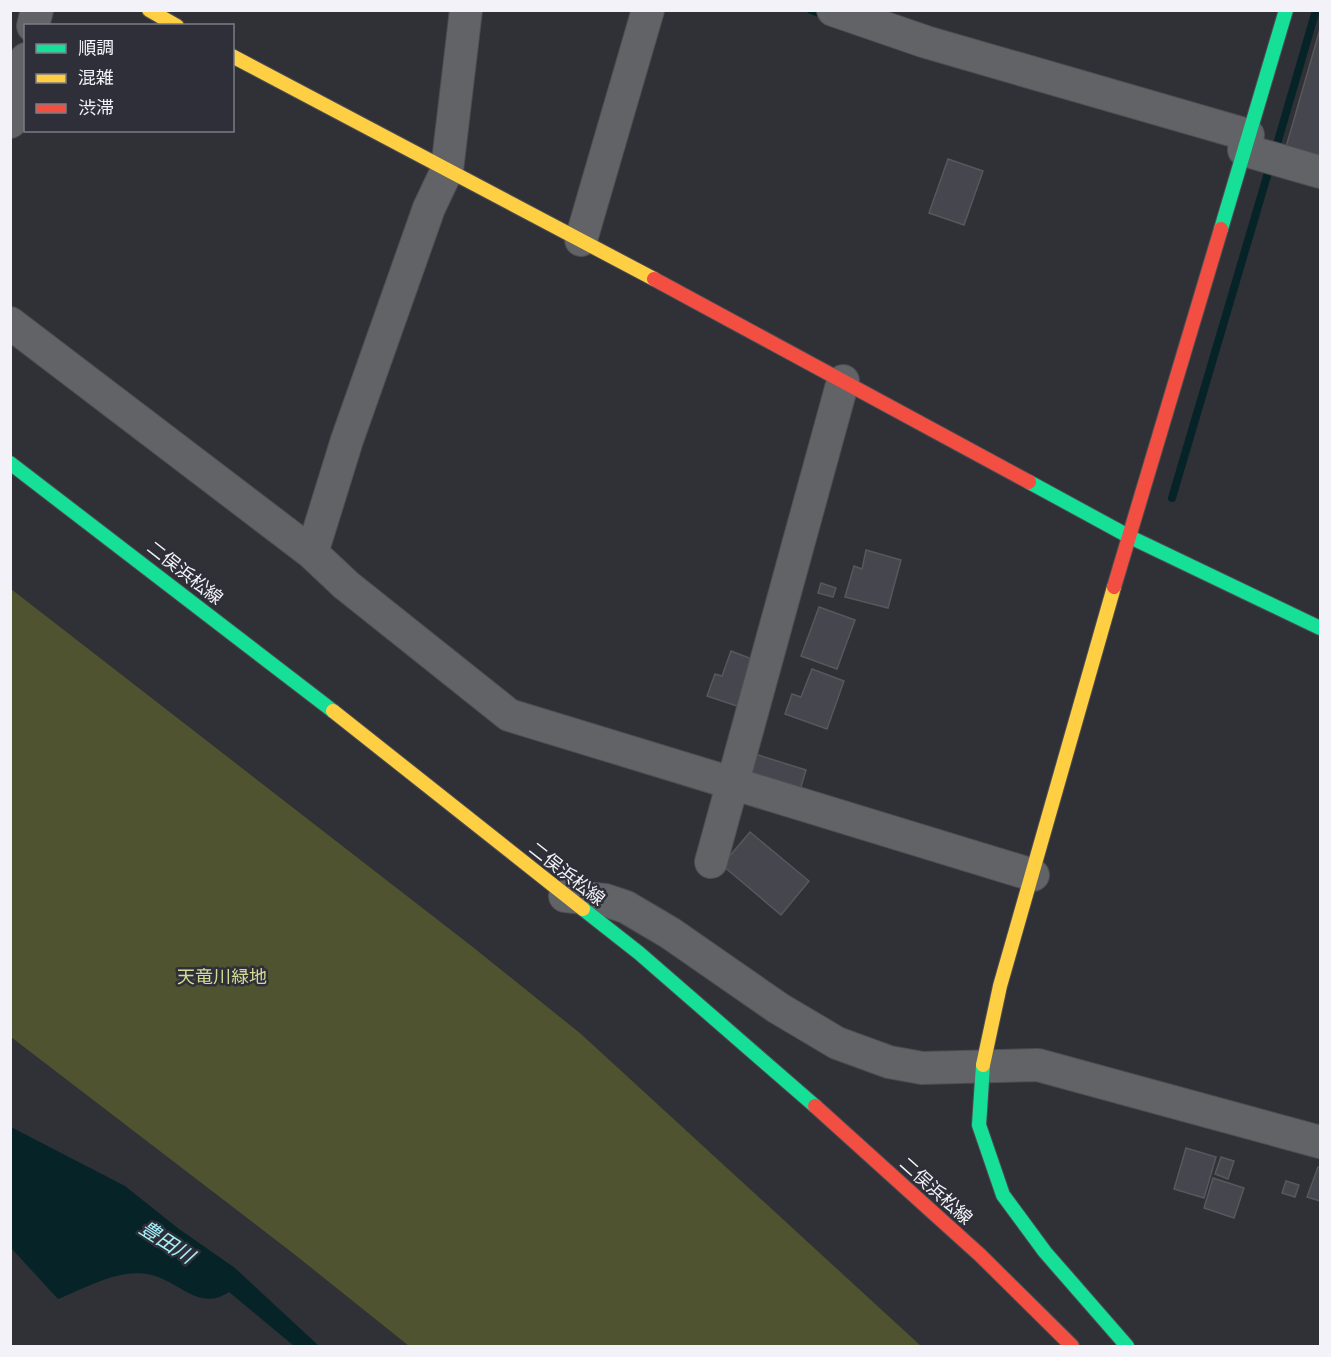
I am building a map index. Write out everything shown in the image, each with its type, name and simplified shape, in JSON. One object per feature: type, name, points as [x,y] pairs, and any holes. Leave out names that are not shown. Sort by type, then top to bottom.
[{"type":"street","points":[[149,10],[174,24]]},
{"type":"street","points":[[312,553],[347,440],[429,208],[447,170],[466,10]]},
{"type":"street","points":[[581,240],[648,10]]},
{"type":"street","points":[[833,10],[1320,172]]},
{"type":"street","points":[[1127,1347],[1052,1260],[1003,1196],[979,1125],[982,1068],[1000,986],[1033,875],[1058,777],[1130,537],[1259,151],[1286,10]]},
{"type":"street","points":[[234,57],[581,240],[1130,537],[1320,628]]},
{"type":"street","points":[[10,122],[24,67]]},
{"type":"street","points":[[10,323],[312,553],[346,585],[509,715],[1033,875]]},
{"type":"street","points":[[711,862],[843,381]]},
{"type":"street","name":"二俣浜松線","points":[[10,463],[265,657],[639,953],[807,1099],[980,1255],[1072,1347]]},
{"type":"street","points":[[565,896],[605,900],[633,911],[670,933],[778,1008],[837,1043],[889,1062],[922,1068],[1038,1065],[1320,1142]]},
{"type":"green space","name":"天竜川緑地","points":[[11,589],[474,948],[581,1034],[921,1346],[409,1346],[294,1254],[11,1037]]},
{"type":"water","name":"豊田川","points":[[11,1127],[125,1186],[179,1229],[235,1268],[319,1346],[294,1346],[229,1292],[209,1299],[199,1297],[152,1275],[140,1273],[116,1276],[58,1299],[11,1248]]},
{"type":"building","points":[[1320,29],[1320,158],[1286,147]]},
{"type":"building","points":[[948,159],[983,171],[964,225],[929,213]]},
{"type":"building","points":[[866,550],[901,560],[888,608],[845,597],[854,566],[862,569]]},
{"type":"building","points":[[821,583],[836,588],[833,597],[818,593]]},
{"type":"building","points":[[819,607],[855,620],[837,669],[801,656]]},
{"type":"building","points":[[731,651],[757,661],[740,707],[707,696],[715,674],[722,676]]},
{"type":"building","points":[[812,669],[844,681],[827,729],[785,714],[792,694],[801,697]]},
{"type":"building","points":[[755,754],[806,770],[800,790],[749,774]]},
{"type":"building","points":[[750,832],[809,881],[781,915],[722,865]]},
{"type":"building","points":[[1186,1148],[1216,1157],[1204,1198],[1174,1189]]},
{"type":"building","points":[[1221,1157],[1234,1161],[1228,1179],[1215,1174]]},
{"type":"building","points":[[1318,1167],[1320,1168],[1320,1201],[1307,1197]]},
{"type":"building","points":[[1213,1178],[1244,1188],[1234,1218],[1204,1208]]},
{"type":"building","points":[[1286,1181],[1299,1185],[1295,1197],[1282,1193]]},
{"type":"waterway","points":[[811,10],[827,16]]},
{"type":"waterway","points":[[1275,151],[1316,10]]},
{"type":"waterway","points":[[1172,498],[1270,166]]},
{"type":"traffic: fast","points":[[1221,229],[1286,10]]},
{"type":"traffic: fast","points":[[10,463],[333,711]]},
{"type":"traffic: fast","points":[[1029,482],[1130,537],[1320,628]]},
{"type":"traffic: fast","points":[[583,909],[639,953],[815,1106]]},
{"type":"traffic: fast","points":[[983,1065],[979,1125],[1003,1195],[1045,1252],[1127,1346]]},
{"type":"traffic: slow","points":[[149,10],[174,24]]},
{"type":"traffic: slow","points":[[234,57],[654,279]]},
{"type":"traffic: slow","points":[[983,1065],[1000,986],[1114,587]]},
{"type":"traffic: slow","points":[[333,711],[583,909]]},
{"type":"traffic: jam","points":[[1114,587],[1221,229]]},
{"type":"traffic: jam","points":[[654,279],[1029,482]]},
{"type":"traffic: jam","points":[[815,1106],[980,1255],[1072,1346]]}]
